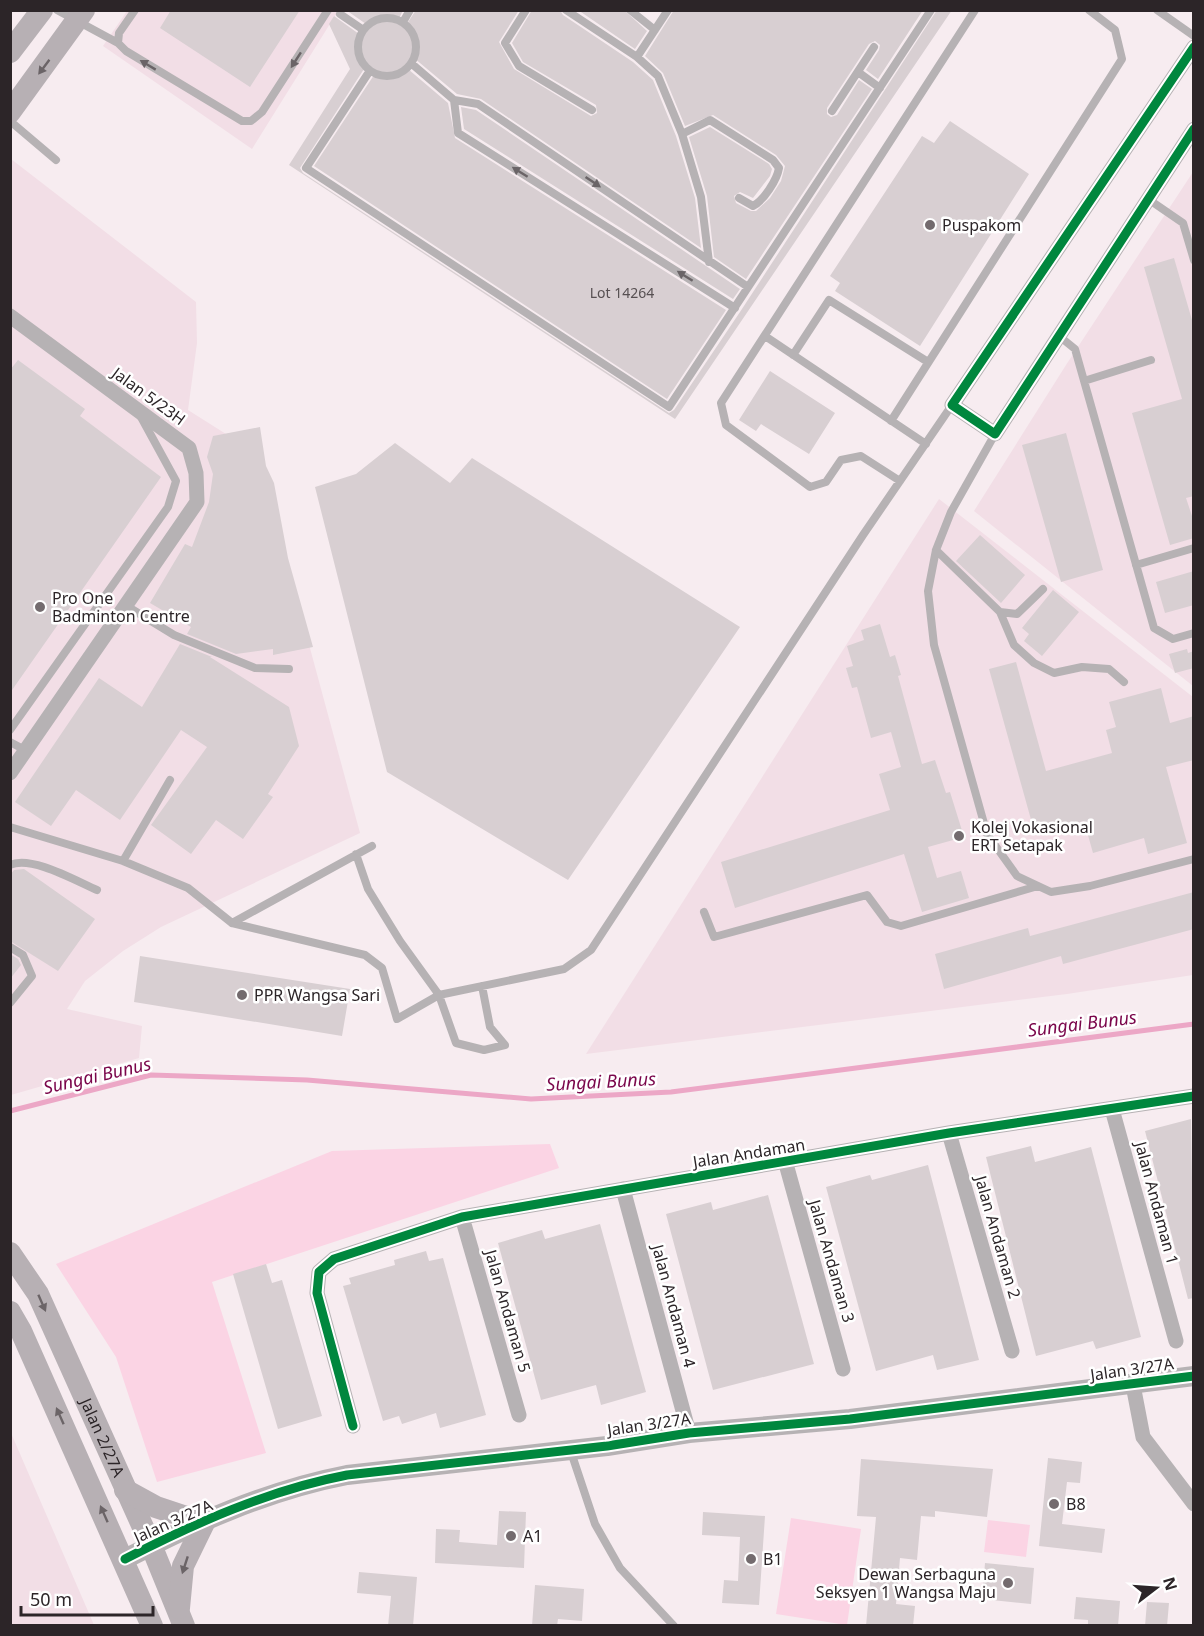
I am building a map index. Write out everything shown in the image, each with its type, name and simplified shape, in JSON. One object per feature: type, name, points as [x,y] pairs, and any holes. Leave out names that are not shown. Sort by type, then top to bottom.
[{"type":"main road","points":[[10,52],[42,10]]},
{"type":"main road","points":[[10,112],[80,16]]},
{"type":"main road","name":"Jalan 2/27A","points":[[10,1253],[38,1294],[182,1618]]},
{"type":"main road","name":"Jalan 2/27A","points":[[10,1312],[21,1331],[125,1559],[152,1626]]},
{"type":"main road","points":[[125,1490],[156,1507],[204,1523],[183,1566],[182,1618]]},
{"type":"street","points":[[1194,47],[952,405],[995,434],[1194,129]]},
{"type":"street","name":"Jalan 5/23H","points":[[10,316],[189,448],[196,473],[197,502],[11,773]]},
{"type":"street","name":"Jalan Andaman","points":[[353,1426],[316,1293],[320,1272],[334,1258],[462,1217],[786,1164],[949,1133],[1194,1096]]},
{"type":"street","name":"Jalan Andaman 1","points":[[1112,1109],[1176,1341]]},
{"type":"street","name":"Jalan Andaman 2","points":[[949,1133],[1012,1351]]},
{"type":"street","name":"Jalan Andaman 3","points":[[786,1164],[843,1369]]},
{"type":"street","name":"Jalan Andaman 4","points":[[623,1189],[689,1433]]},
{"type":"street","name":"Jalan Andaman 5","points":[[462,1217],[519,1415]]},
{"type":"street","name":"Jalan 3/27A","points":[[125,1559],[151,1545],[266,1495],[310,1482],[347,1475],[570,1450],[689,1433],[850,1419],[1194,1376]]},
{"type":"street","points":[[1133,1385],[1143,1437],[1194,1504]]},
{"type":"lane","points":[[57,10],[80,16],[126,51],[242,121],[251,121],[262,112],[328,10]]},
{"type":"lane","points":[[118,43],[120,33],[135,10]]},
{"type":"lane","points":[[403,22],[410,10]]},
{"type":"lane","points":[[526,10],[505,43],[512,56],[519,66],[592,110]]},
{"type":"lane","points":[[566,10],[637,57],[658,76],[682,134],[701,197],[710,262]]},
{"type":"lane","points":[[630,10],[655,30]]},
{"type":"lane","points":[[637,57],[668,10]]},
{"type":"lane","points":[[369,72],[306,168],[669,407],[931,10]]},
{"type":"lane","points":[[900,482],[861,456],[841,460],[826,482],[810,487],[726,425],[721,403],[975,10]]},
{"type":"lane","points":[[891,421],[1122,59],[1115,30],[1089,10]]},
{"type":"lane","points":[[1157,10],[1194,36]]},
{"type":"lane","points":[[340,14],[362,29]]},
{"type":"lane","points":[[389,18],[403,22],[413,33],[417,50],[412,64],[401,74],[384,77],[369,72],[360,60],[357,43],[362,29],[373,21],[389,18]]},
{"type":"lane","points":[[832,111],[874,47]]},
{"type":"lane","points":[[412,64],[454,100],[478,104],[748,287]]},
{"type":"lane","points":[[858,72],[880,88]]},
{"type":"lane","points":[[454,100],[458,133],[735,308]]},
{"type":"lane","points":[[682,134],[710,120],[773,160],[779,168],[778,174],[759,203],[753,206],[739,198]]},
{"type":"lane","points":[[10,121],[56,160]]},
{"type":"lane","points":[[1149,199],[1183,224],[1194,260]]},
{"type":"lane","points":[[793,355],[829,300],[928,362]]},
{"type":"lane","points":[[765,336],[926,444]]},
{"type":"lane","points":[[1059,336],[1076,349],[1154,628],[1173,639],[1194,633]]},
{"type":"lane","points":[[1084,381],[1151,360]]},
{"type":"lane","points":[[10,827],[123,861],[188,888],[232,922],[366,954],[382,968],[397,1019],[439,995],[564,969],[591,950],[952,405]]},
{"type":"lane","points":[[10,730],[168,507],[176,481],[136,409]]},
{"type":"lane","points":[[995,434],[951,512],[936,550],[928,591],[934,645],[987,834],[1017,876],[1051,892],[1090,886],[1194,859]]},
{"type":"lane","points":[[1136,565],[1194,548]]},
{"type":"lane","points":[[936,550],[1000,612],[1014,645],[1034,663],[1054,673],[1082,667],[1109,669],[1124,682]]},
{"type":"lane","points":[[1000,612],[1017,614],[1043,589]]},
{"type":"lane","points":[[125,605],[174,635],[255,668],[289,669]]},
{"type":"lane","points":[[10,742],[25,750]]},
{"type":"lane","points":[[123,861],[170,780]]},
{"type":"lane","points":[[232,922],[372,846]]},
{"type":"lane","points":[[356,854],[368,889],[400,941],[439,995],[456,1044],[484,1050],[505,1045],[490,1027],[482,986]]},
{"type":"lane","points":[[10,865],[18,861],[34,864],[97,890]]},
{"type":"lane","points":[[704,912],[714,937],[867,895],[887,922],[901,926],[1038,886]]},
{"type":"lane","points":[[10,947],[23,955],[32,976],[10,1003]]},
{"type":"lane","points":[[570,1450],[595,1524],[620,1568],[674,1626]]},
{"type":"shaded area","points":[[127,11],[338,11],[252,149],[103,46]]},
{"type":"shaded area","points":[[11,159],[196,302],[197,343],[188,410],[226,434],[251,430],[360,833],[161,927],[123,951],[85,981],[67,1009],[142,1026],[139,1058],[11,1095]]},
{"type":"shaded area","points":[[1193,172],[1193,686],[974,511],[1066,365]]},
{"type":"shaded area","name":"Kolej Vokasional ERT Setapak","points":[[939,499],[1193,697],[1193,975],[1067,994],[586,1054]]},
{"type":"shaded area","points":[[550,1144],[559,1168],[212,1282],[266,1453],[157,1482],[116,1357],[56,1264],[332,1151]]},
{"type":"shaded area","points":[[11,1433],[94,1625],[11,1625]]},
{"type":"shaded area","points":[[791,1518],[861,1529],[847,1625],[776,1614]]},
{"type":"shaded area","points":[[988,1520],[1030,1525],[1026,1557],[984,1552]]},
{"type":"building","points":[[171,10],[300,10],[250,87],[160,28]]},
{"type":"building","points":[[346,10],[403,10],[397,23],[404,28],[416,10],[519,10],[499,42],[514,69],[591,116],[597,113],[596,105],[523,62],[512,43],[532,10],[560,10],[563,15],[633,62],[653,80],[676,136],[695,198],[701,248],[481,99],[457,94],[414,58],[406,63],[408,69],[448,103],[455,138],[726,310],[667,399],[314,166],[374,75],[372,67],[364,69],[300,168],[303,173],[669,413],[674,410],[740,312],[937,10],[952,10],[675,419],[289,165],[350,69],[329,24],[334,16],[359,34],[367,32],[366,24]]},
{"type":"building","points":[[578,10],[624,10],[647,31],[635,49]]},
{"type":"building","points":[[674,10],[923,10],[878,79],[866,70],[880,45],[875,41],[869,44],[827,108],[827,114],[831,117],[837,115],[859,80],[872,89],[746,279],[714,257],[707,196],[689,137],[710,127],[769,164],[772,169],[770,176],[753,198],[740,192],[734,196],[736,203],[751,211],[756,211],[770,198],[781,181],[785,166],[776,155],[713,115],[685,126],[663,73],[645,56]]},
{"type":"building","points":[[461,107],[476,110],[740,289],[733,299],[464,129]]},
{"type":"building","name":"Puspakom","points":[[950,121],[1029,174],[920,346],[835,291],[840,283],[830,276],[922,136],[934,143]]},
{"type":"building","points":[[1174,258],[1194,327],[1194,496],[1186,498],[1194,522],[1194,538],[1170,545],[1132,413],[1182,399],[1144,267]]},
{"type":"building","name":"Pro One Badminton Centre","points":[[18,360],[85,409],[80,416],[161,477],[10,693],[10,370]]},
{"type":"building","points":[[770,371],[835,413],[809,454],[761,424],[756,431],[739,420]]},
{"type":"building","points":[[260,427],[266,466],[274,483],[288,558],[313,647],[273,655],[273,649],[236,654],[187,634],[191,627],[150,603],[185,544],[192,547],[209,502],[213,474],[207,457],[213,436]]},
{"type":"building","points":[[1066,433],[1103,570],[1061,582],[1022,445]]},
{"type":"building","points":[[395,443],[450,483],[472,458],[740,627],[568,880],[387,772],[315,487],[356,474]]},
{"type":"building","points":[[980,535],[1025,575],[1001,603],[956,561]]},
{"type":"building","points":[[1194,571],[1194,605],[1165,613],[1156,582]]},
{"type":"building","points":[[1053,590],[1079,612],[1042,656],[1024,641],[1029,634],[1022,628]]},
{"type":"building","points":[[880,624],[890,657],[895,655],[901,675],[898,676],[922,764],[935,760],[946,793],[950,792],[964,837],[928,847],[937,878],[961,871],[969,898],[922,912],[904,854],[735,908],[721,862],[890,810],[879,774],[901,767],[891,732],[871,738],[857,687],[852,688],[846,668],[853,666],[847,646],[864,640],[861,630]]},
{"type":"building","points":[[180,644],[212,657],[210,657],[289,707],[299,746],[268,794],[273,797],[243,839],[216,820],[191,854],[151,825],[207,747],[181,730],[120,820],[76,790],[51,826],[15,802],[99,678],[142,707]]},
{"type":"building","points":[[1187,649],[1188,653],[1194,651],[1194,668],[1175,673],[1169,654]]},
{"type":"building","points":[[1016,662],[1046,771],[1112,753],[1106,730],[1116,727],[1109,702],[1161,688],[1170,723],[1194,716],[1194,760],[1166,767],[1187,843],[1148,854],[1144,838],[1093,853],[1084,821],[1035,834],[989,669]]},
{"type":"building","points":[[24,869],[95,919],[58,971],[10,941],[10,875],[14,870]]},
{"type":"building","points":[[1194,892],[1194,929],[1063,964],[1061,956],[944,989],[935,954],[1028,928],[1030,936]]},
{"type":"building","points":[[10,954],[18,959],[21,965],[10,979]]},
{"type":"building","name":"PPR Wangsa Sari","points":[[140,956],[350,989],[342,1036],[134,1002]]},
{"type":"building","points":[[1191,1119],[1194,1298],[1188,1299],[1145,1131]]},
{"type":"building","points":[[1031,1146],[1035,1162],[1091,1147],[1141,1337],[1096,1349],[1093,1341],[1036,1356],[986,1157]]},
{"type":"building","points":[[928,1165],[979,1360],[937,1370],[933,1355],[876,1371],[826,1187],[870,1175],[872,1180]]},
{"type":"building","points":[[768,1195],[814,1364],[713,1390],[666,1214],[711,1202],[713,1210]]},
{"type":"building","points":[[600,1224],[646,1392],[601,1405],[596,1385],[541,1400],[498,1243],[542,1230],[545,1239]]},
{"type":"building","points":[[426,1251],[429,1261],[443,1258],[486,1415],[440,1428],[436,1413],[402,1424],[399,1416],[383,1421],[343,1286],[351,1284],[349,1278],[395,1265],[394,1260]]},
{"type":"building","points":[[266,1264],[272,1283],[282,1280],[322,1416],[278,1429],[233,1274]]},
{"type":"building","name":"B8","points":[[1048,1458],[1082,1462],[1080,1483],[1067,1482],[1062,1524],[1105,1529],[1102,1553],[1039,1546]]},
{"type":"building","points":[[861,1459],[993,1469],[987,1517],[935,1511],[935,1517],[921,1516],[917,1560],[900,1558],[896,1604],[915,1606],[913,1626],[866,1626],[876,1517],[857,1516]]},
{"type":"building","name":"A1","points":[[499,1511],[526,1512],[524,1568],[435,1563],[436,1529],[460,1530],[459,1542],[497,1545]]},
{"type":"building","name":"B1","points":[[703,1512],[765,1516],[759,1605],[722,1603],[724,1580],[738,1581],[740,1537],[702,1535]]},
{"type":"building","name":"Dewan Serbaguna Seksyen 1 Wangsa Maju","points":[[985,1563],[1034,1568],[1031,1604],[982,1599]]},
{"type":"building","points":[[359,1572],[417,1577],[413,1626],[388,1626],[391,1596],[357,1593]]},
{"type":"building","points":[[535,1585],[584,1589],[582,1621],[558,1619],[557,1626],[532,1626]]},
{"type":"building","points":[[1076,1597],[1120,1601],[1118,1626],[1088,1626],[1088,1620],[1074,1619]]},
{"type":"building","points":[[1147,1602],[1169,1603],[1167,1626],[1145,1626]]},
{"type":"waterway","name":"Sungai Bunus","points":[[10,1111],[151,1075],[307,1080],[531,1099],[671,1092],[1194,1024]]},
{"type":"cycle path","points":[[1194,47],[952,405],[995,434],[1194,129]]},
{"type":"cycle path","points":[[353,1426],[317,1293],[319,1272],[334,1259],[462,1217],[949,1133],[1194,1096]]},
{"type":"cycle path","points":[[125,1559],[233,1509],[289,1489],[347,1475],[607,1446],[689,1433],[850,1419],[1194,1376]]},
{"type":"place","name":"Puspakom","points":[[930,225]]},
{"type":"place","name":"Pro One Badminton Centre","points":[[40,607]]},
{"type":"place","name":"Kolej Vokasional ERT Setapak","points":[[959,836]]},
{"type":"place","name":"PPR Wangsa Sari","points":[[242,995]]},
{"type":"place","name":"B8","points":[[1054,1504]]},
{"type":"place","name":"A1","points":[[511,1536]]},
{"type":"place","name":"B1","points":[[751,1559]]},
{"type":"place","name":"Dewan Serbaguna Seksyen 1 Wangsa Maju","points":[[1008,1583]]}]
